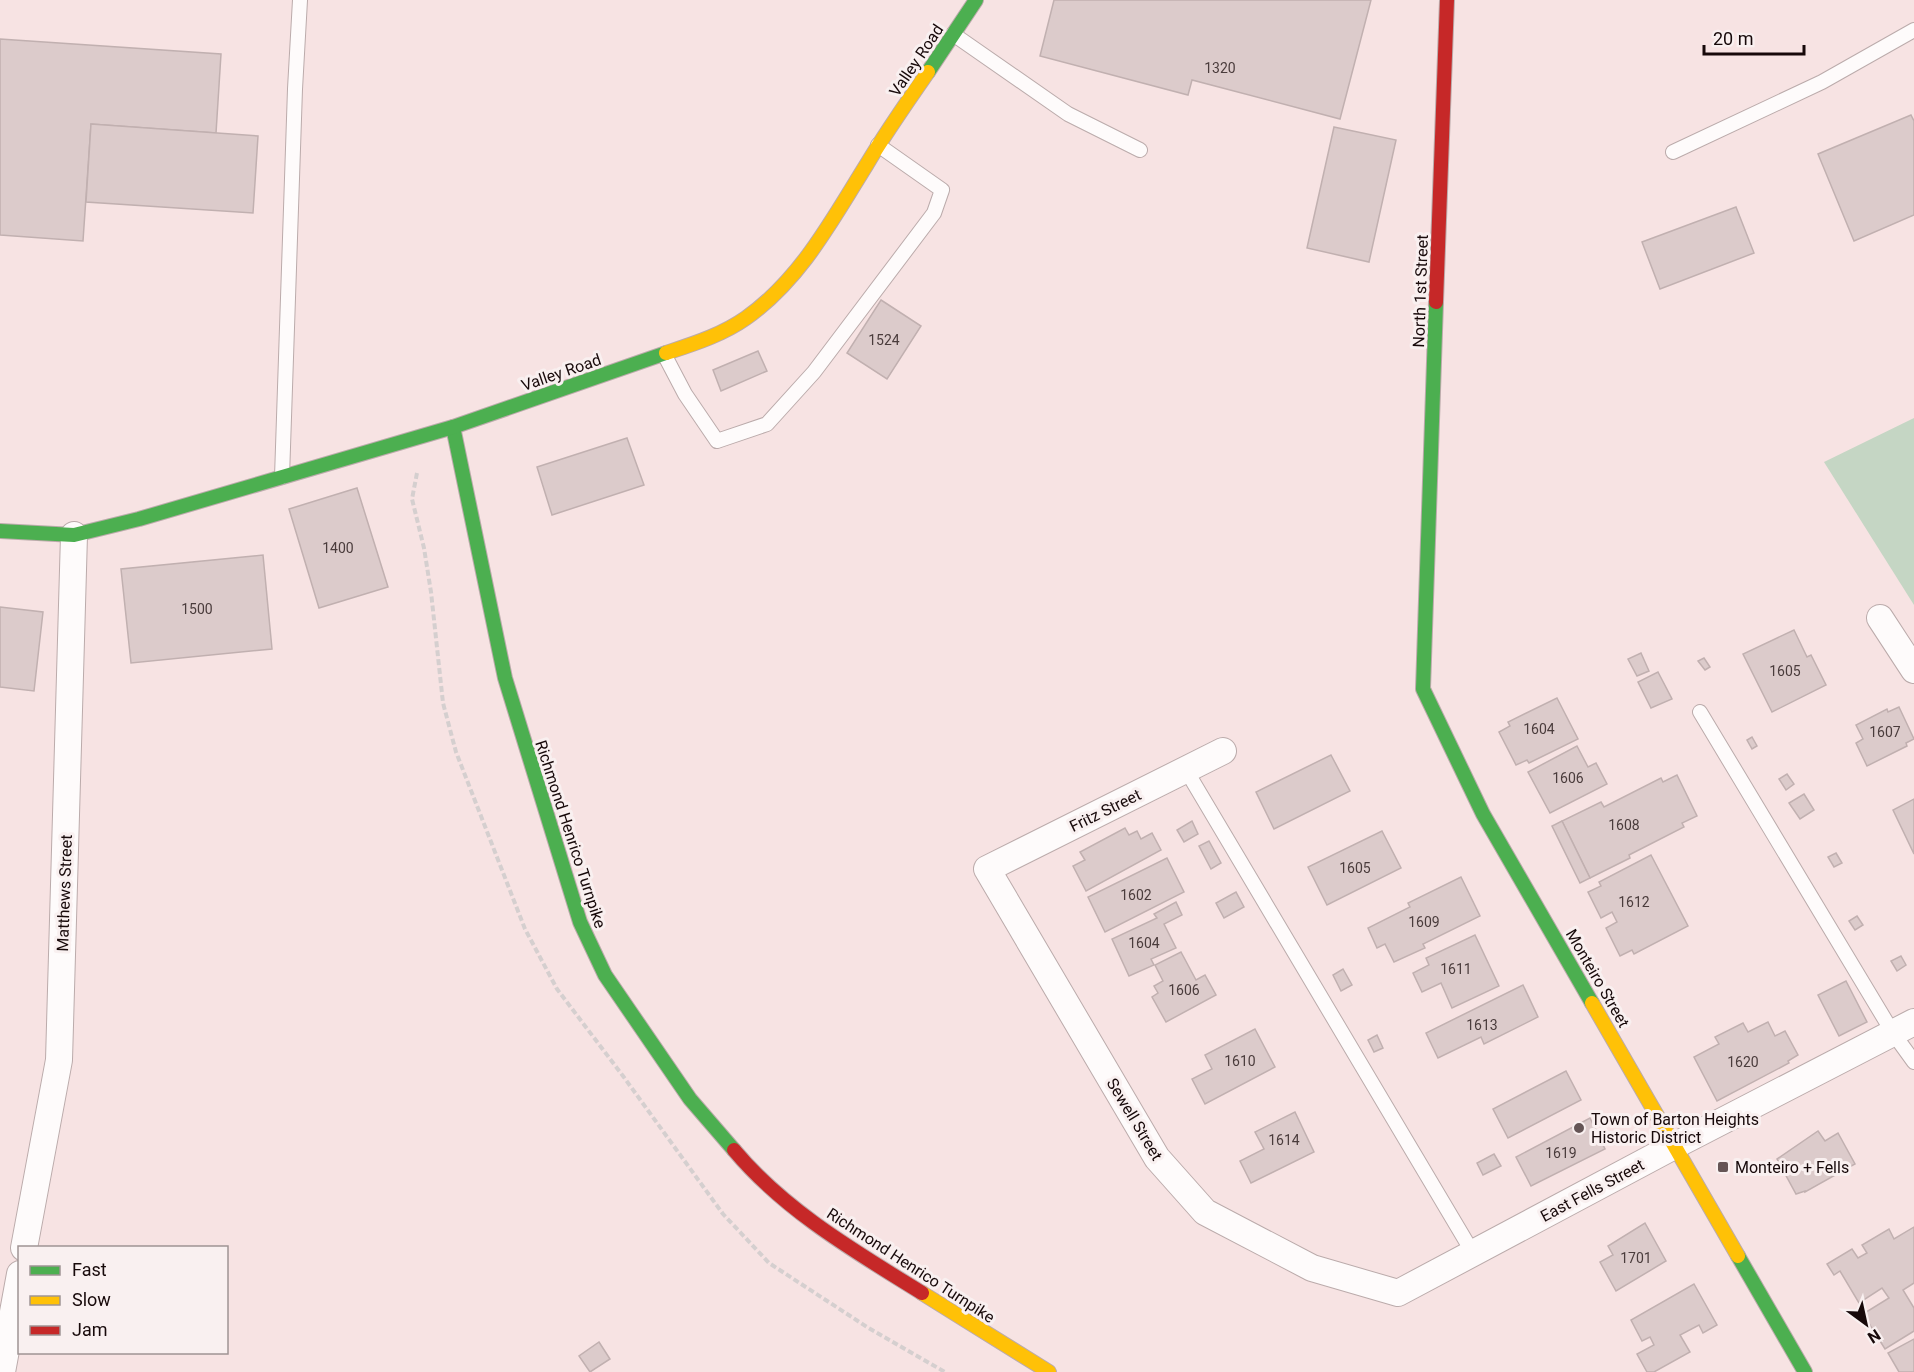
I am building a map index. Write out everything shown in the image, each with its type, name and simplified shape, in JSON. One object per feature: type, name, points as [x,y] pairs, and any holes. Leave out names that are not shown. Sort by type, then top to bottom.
[{"type":"street","name":"Valley Road","points":[[0,531],[74,535],[139,519],[453,427],[707,339],[745,319],[779,291],[811,254],[878,146],[976,0]]},
{"type":"street","name":"North 1st Street","points":[[1426,582],[1447,0]]},
{"type":"street","name":"Richmond Henrico Turnpike","points":[[453,427],[505,678],[580,922],[605,975],[690,1099],[742,1160],[773,1188],[842,1243],[1049,1372]]},
{"type":"street","name":"Matthews Street","points":[[24,1246],[59,1059],[74,535]]},
{"type":"street","name":"Monteiro Street","points":[[1426,582],[1424,689],[1483,814],[1676,1145],[1804,1372]]},
{"type":"street","points":[[1880,618],[1914,670]]},
{"type":"street","name":"Fritz Street","points":[[987,869],[1223,751]]},
{"type":"street","name":"Sewell Street","points":[[987,869],[1157,1158],[1205,1212],[1312,1268],[1398,1293]]},
{"type":"street","name":"East Fells Street","points":[[1398,1293],[1904,1027]]},
{"type":"street","points":[[2,1372],[18,1285]]},
{"type":"lane","points":[[282,477],[300,0]]},
{"type":"lane","points":[[1673,152],[1822,82],[1914,30]]},
{"type":"lane","points":[[953,34],[1068,114],[1140,150]]},
{"type":"lane","points":[[664,354],[685,394],[717,441],[767,424],[814,372],[934,213],[942,190],[878,146]]},
{"type":"lane","points":[[1700,712],[1904,1027],[1914,1062]]},
{"type":"lane","points":[[1186,770],[1473,1253]]},
{"type":"green space","points":[[1914,418],[1914,605],[1824,462]]},
{"type":"building","points":[[1054,0],[1371,0],[1340,119],[1192,80],[1188,95],[1040,56]]},
{"type":"building","points":[[0,39],[221,54],[216,133],[91,124],[83,241],[0,235]]},
{"type":"building","points":[[1911,115],[1914,121],[1914,215],[1854,241],[1818,154]]},
{"type":"building","points":[[91,124],[258,136],[253,213],[86,202]]},
{"type":"building","points":[[1334,127],[1396,140],[1369,262],[1307,248]]},
{"type":"building","points":[[1736,207],[1754,253],[1660,289],[1642,242]]},
{"type":"building","points":[[881,300],[921,326],[887,379],[847,353]]},
{"type":"building","points":[[758,351],[767,371],[721,391],[713,370]]},
{"type":"building","points":[[627,438],[644,485],[552,515],[537,467]]},
{"type":"building","points":[[357,488],[388,587],[319,608],[289,509]]},
{"type":"building","points":[[263,555],[272,649],[131,663],[121,569]]},
{"type":"building","points":[[0,607],[43,612],[34,691],[0,687]]},
{"type":"building","points":[[1794,630],[1807,657],[1811,655],[1826,685],[1772,712],[1743,654]]},
{"type":"building","points":[[1641,653],[1649,671],[1637,676],[1628,659]]},
{"type":"building","points":[[1704,658],[1710,667],[1705,670],[1698,661]]},
{"type":"building","points":[[1658,672],[1672,699],[1651,708],[1638,682]]},
{"type":"building","points":[[1557,698],[1578,739],[1529,763],[1527,760],[1516,765],[1499,732],[1510,726],[1508,722]]},
{"type":"building","points":[[1899,707],[1914,739],[1906,743],[1907,746],[1867,766],[1856,743],[1863,739],[1856,725],[1887,709],[1888,712]]},
{"type":"building","points":[[1752,737],[1757,746],[1752,749],[1747,740]]},
{"type":"building","points":[[1577,746],[1588,767],[1596,763],[1607,784],[1550,813],[1528,772]]},
{"type":"building","points":[[1331,755],[1350,791],[1274,829],[1256,792]]},
{"type":"building","points":[[1787,774],[1794,784],[1786,790],[1779,779]]},
{"type":"building","points":[[1677,775],[1697,816],[1682,823],[1684,827],[1590,878],[1562,821],[1601,802],[1604,807],[1661,778],[1663,782]]},
{"type":"building","points":[[1804,794],[1814,810],[1800,819],[1789,803]]},
{"type":"building","points":[[1914,799],[1914,854],[1893,810]]},
{"type":"building","points":[[1192,821],[1198,834],[1184,842],[1177,830]]},
{"type":"building","points":[[1562,821],[1590,878],[1580,883],[1552,826]]},
{"type":"building","points":[[1125,828],[1129,835],[1137,831],[1141,839],[1152,833],[1161,850],[1086,891],[1073,866],[1085,860],[1080,852]]},
{"type":"building","points":[[1382,831],[1401,868],[1327,905],[1308,867]]},
{"type":"building","points":[[1209,841],[1221,863],[1211,869],[1199,846]]},
{"type":"building","points":[[1836,853],[1842,863],[1834,867],[1828,857]]},
{"type":"building","points":[[1651,855],[1688,926],[1634,954],[1632,950],[1620,956],[1606,928],[1617,922],[1612,912],[1601,918],[1588,892],[1601,886],[1599,882]]},
{"type":"building","points":[[1167,858],[1184,892],[1105,932],[1088,897]]},
{"type":"building","points":[[1461,877],[1480,916],[1423,944],[1425,948],[1394,962],[1385,944],[1377,948],[1368,928],[1410,907],[1408,903]]},
{"type":"building","points":[[1236,892],[1244,907],[1224,918],[1216,903]]},
{"type":"building","points":[[1176,902],[1182,915],[1164,924],[1176,948],[1151,959],[1154,965],[1129,976],[1112,939],[1157,918],[1154,914]]},
{"type":"building","points":[[1857,916],[1863,925],[1855,930],[1849,921]]},
{"type":"building","points":[[1475,935],[1499,986],[1452,1008],[1441,983],[1422,992],[1413,973],[1429,965],[1426,958]]},
{"type":"building","points":[[1181,952],[1196,980],[1205,975],[1216,995],[1166,1022],[1152,997],[1158,993],[1154,986],[1163,981],[1155,965]]},
{"type":"building","points":[[1901,956],[1906,965],[1897,971],[1891,961]]},
{"type":"building","points":[[1343,969],[1352,985],[1341,991],[1333,975]]},
{"type":"building","points":[[1846,981],[1867,1022],[1839,1036],[1818,995]]},
{"type":"building","points":[[1523,985],[1538,1017],[1484,1044],[1481,1037],[1438,1058],[1426,1033]]},
{"type":"building","points":[[1768,1022],[1775,1036],[1785,1031],[1798,1055],[1788,1061],[1789,1063],[1717,1101],[1694,1057],[1719,1044],[1715,1037],[1743,1023],[1748,1032]]},
{"type":"building","points":[[1255,1029],[1275,1067],[1205,1104],[1192,1079],[1212,1069],[1205,1055]]},
{"type":"building","points":[[1377,1035],[1383,1048],[1374,1052],[1368,1040]]},
{"type":"building","points":[[1566,1071],[1581,1100],[1508,1138],[1493,1109]]},
{"type":"building","points":[[1295,1112],[1314,1152],[1251,1183],[1240,1161],[1264,1149],[1255,1132]]},
{"type":"building","points":[[1590,1118],[1605,1149],[1531,1186],[1516,1157]]},
{"type":"building","points":[[1818,1131],[1825,1141],[1838,1133],[1855,1164],[1805,1192],[1796,1194],[1777,1159]]},
{"type":"building","points":[[1494,1154],[1501,1166],[1483,1175],[1477,1163]]},
{"type":"building","points":[[1645,1223],[1666,1261],[1616,1291],[1600,1262],[1613,1255],[1608,1246]]},
{"type":"building","points":[[1914,1227],[1914,1283],[1903,1290],[1914,1308],[1914,1331],[1885,1349],[1863,1314],[1889,1298],[1882,1288],[1859,1303],[1840,1271],[1834,1275],[1827,1264],[1852,1249],[1858,1258],[1867,1253],[1862,1245],[1889,1229],[1894,1239]]},
{"type":"building","points":[[1694,1284],[1717,1325],[1703,1333],[1699,1325],[1680,1335],[1690,1352],[1654,1372],[1647,1372],[1637,1354],[1654,1345],[1650,1337],[1642,1341],[1631,1320]]},
{"type":"building","points":[[1914,1339],[1914,1372],[1899,1372],[1888,1353]]},
{"type":"building","points":[[599,1342],[610,1359],[590,1372],[579,1356]]},
{"type":"traffic: fast","points":[[928,72],[976,0]]},
{"type":"traffic: fast","points":[[1436,302],[1423,689],[1483,814],[1592,1003]]},
{"type":"traffic: fast","points":[[0,531],[74,535],[139,519],[453,427],[666,353]]},
{"type":"traffic: fast","points":[[453,427],[505,678],[580,922],[605,975],[690,1099],[734,1150]]},
{"type":"traffic: fast","points":[[1738,1256],[1805,1372]]},
{"type":"traffic: slow","points":[[666,353],[737,324],[766,302],[783,285],[828,227],[928,72]]},
{"type":"traffic: slow","points":[[1592,1003],[1738,1256]]},
{"type":"traffic: slow","points":[[922,1293],[1049,1372]]},
{"type":"traffic: jam","points":[[1436,302],[1447,0]]},
{"type":"traffic: jam","points":[[734,1150],[754,1172],[798,1211],[847,1246],[922,1293]]},
{"type":"place","name":"Town of Barton Heights Historic District","points":[[1579,1128]]},
{"type":"place","name":"Monteiro + Fells","points":[[1723,1167]]}]
